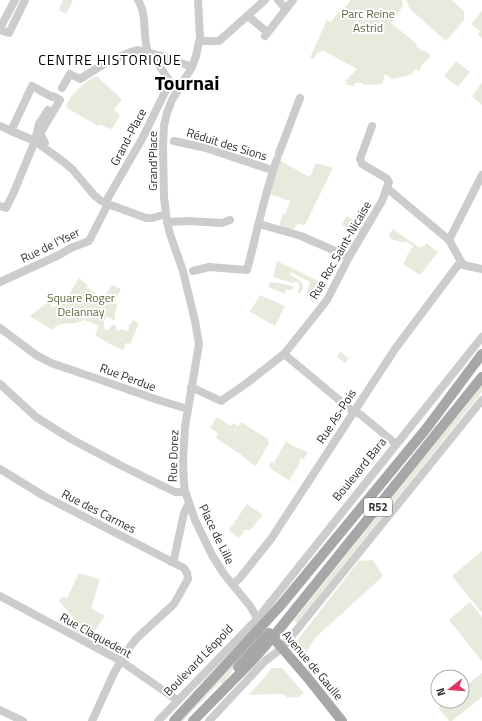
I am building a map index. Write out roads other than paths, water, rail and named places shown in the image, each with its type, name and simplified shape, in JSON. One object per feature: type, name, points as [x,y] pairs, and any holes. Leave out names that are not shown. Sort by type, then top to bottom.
[{"type":"main road","name":"R52","points":[[265,629],[321,569],[338,543],[344,528],[426,429],[482,354]]},
{"type":"main road","name":"R52","points":[[193,721],[253,660],[265,629],[482,377]]},
{"type":"main road","name":"Avenue de Gaulle","points":[[265,629],[342,721]]},
{"type":"main road","name":"Boulevard Léopold","points":[[174,721],[265,629]]},
{"type":"street","points":[[15,0],[0,29],[9,33],[25,0]]},
{"type":"street","points":[[138,0],[141,5],[146,28],[148,53],[156,59],[170,82],[179,88]]},
{"type":"street","name":"Grand'Place","points":[[191,387],[195,371],[198,344],[188,271],[170,234],[167,218],[163,170],[163,139],[167,113],[190,66],[200,41],[198,0]]},
{"type":"street","points":[[200,41],[219,41],[265,0]]},
{"type":"street","points":[[278,0],[286,9]]},
{"type":"street","points":[[248,16],[266,34],[293,0]]},
{"type":"street","points":[[62,88],[70,74],[80,79],[104,64],[128,52],[137,50],[165,57],[190,66]]},
{"type":"street","name":"Grand-Place","points":[[107,204],[142,139],[170,82]]},
{"type":"street","points":[[12,131],[32,86],[52,97],[57,98]]},
{"type":"street","points":[[42,146],[45,143],[41,132],[60,100],[57,98]]},
{"type":"street","points":[[0,206],[6,208],[35,141],[39,124],[57,98]]},
{"type":"street","points":[[188,271],[209,268],[247,270],[272,170],[300,98]]},
{"type":"street","points":[[0,126],[25,136],[42,146],[73,170],[94,195],[107,204],[146,218],[167,218],[222,223],[230,220]]},
{"type":"street","points":[[372,126],[360,159],[362,164],[386,178],[389,182],[387,188],[449,240],[465,266],[482,269]]},
{"type":"street","name":"Réduit des Sions","points":[[174,141],[206,148],[272,170]]},
{"type":"street","points":[[449,240],[482,175]]},
{"type":"street","name":"Rue Roc Saint-Nicaise","points":[[191,387],[221,401],[284,354],[327,300],[349,257],[382,200],[387,188]]},
{"type":"street","name":"Rue de l'Yser","points":[[0,282],[89,241],[107,204]]},
{"type":"street","points":[[259,224],[301,236],[349,257]]},
{"type":"street","name":"Rue As-Pois","points":[[233,584],[239,579],[271,539],[354,410],[410,328],[458,266],[462,263]]},
{"type":"street","name":"Rue Perdue","points":[[0,328],[36,355],[51,363],[188,409]]},
{"type":"street","name":"Boulevard Bara","points":[[265,629],[396,444],[482,337]]},
{"type":"street","points":[[284,354],[334,396],[361,415],[396,444]]},
{"type":"street","points":[[0,384],[36,417],[72,440],[175,492],[185,492]]},
{"type":"street","name":"Rue Dorez","points":[[189,503],[185,492],[183,461],[185,427],[191,387]]},
{"type":"street","points":[[209,721],[265,661],[282,648],[482,400]]},
{"type":"street","name":"Rue des Carmes","points":[[0,469],[44,496],[184,568],[188,579],[174,604],[137,638],[121,661]]},
{"type":"street","name":"Place de Lille","points":[[189,503],[198,528],[212,555],[229,582],[233,584],[265,629]]},
{"type":"street","name":"Place de Lille","points":[[171,562],[174,558],[184,514],[189,503]]},
{"type":"street","name":"Rue Claquedent","points":[[0,596],[121,661],[177,700]]},
{"type":"street","name":"Boulevard Léopold","points":[[158,721],[177,700],[265,629]]},
{"type":"street","points":[[92,721],[121,661]]},
{"type":"street","points":[[0,710],[23,721]]},
{"type":"district","name":"CENTRE HISTORIQUE","points":[[110,59]]},
{"type":"district","name":"Tournai","points":[[187,82]]},
{"type":"park label","name":"Parc Reine Astrid","points":[[368,20]]},
{"type":"park label","name":"Square Roger Delannay","points":[[81,304]]}]
